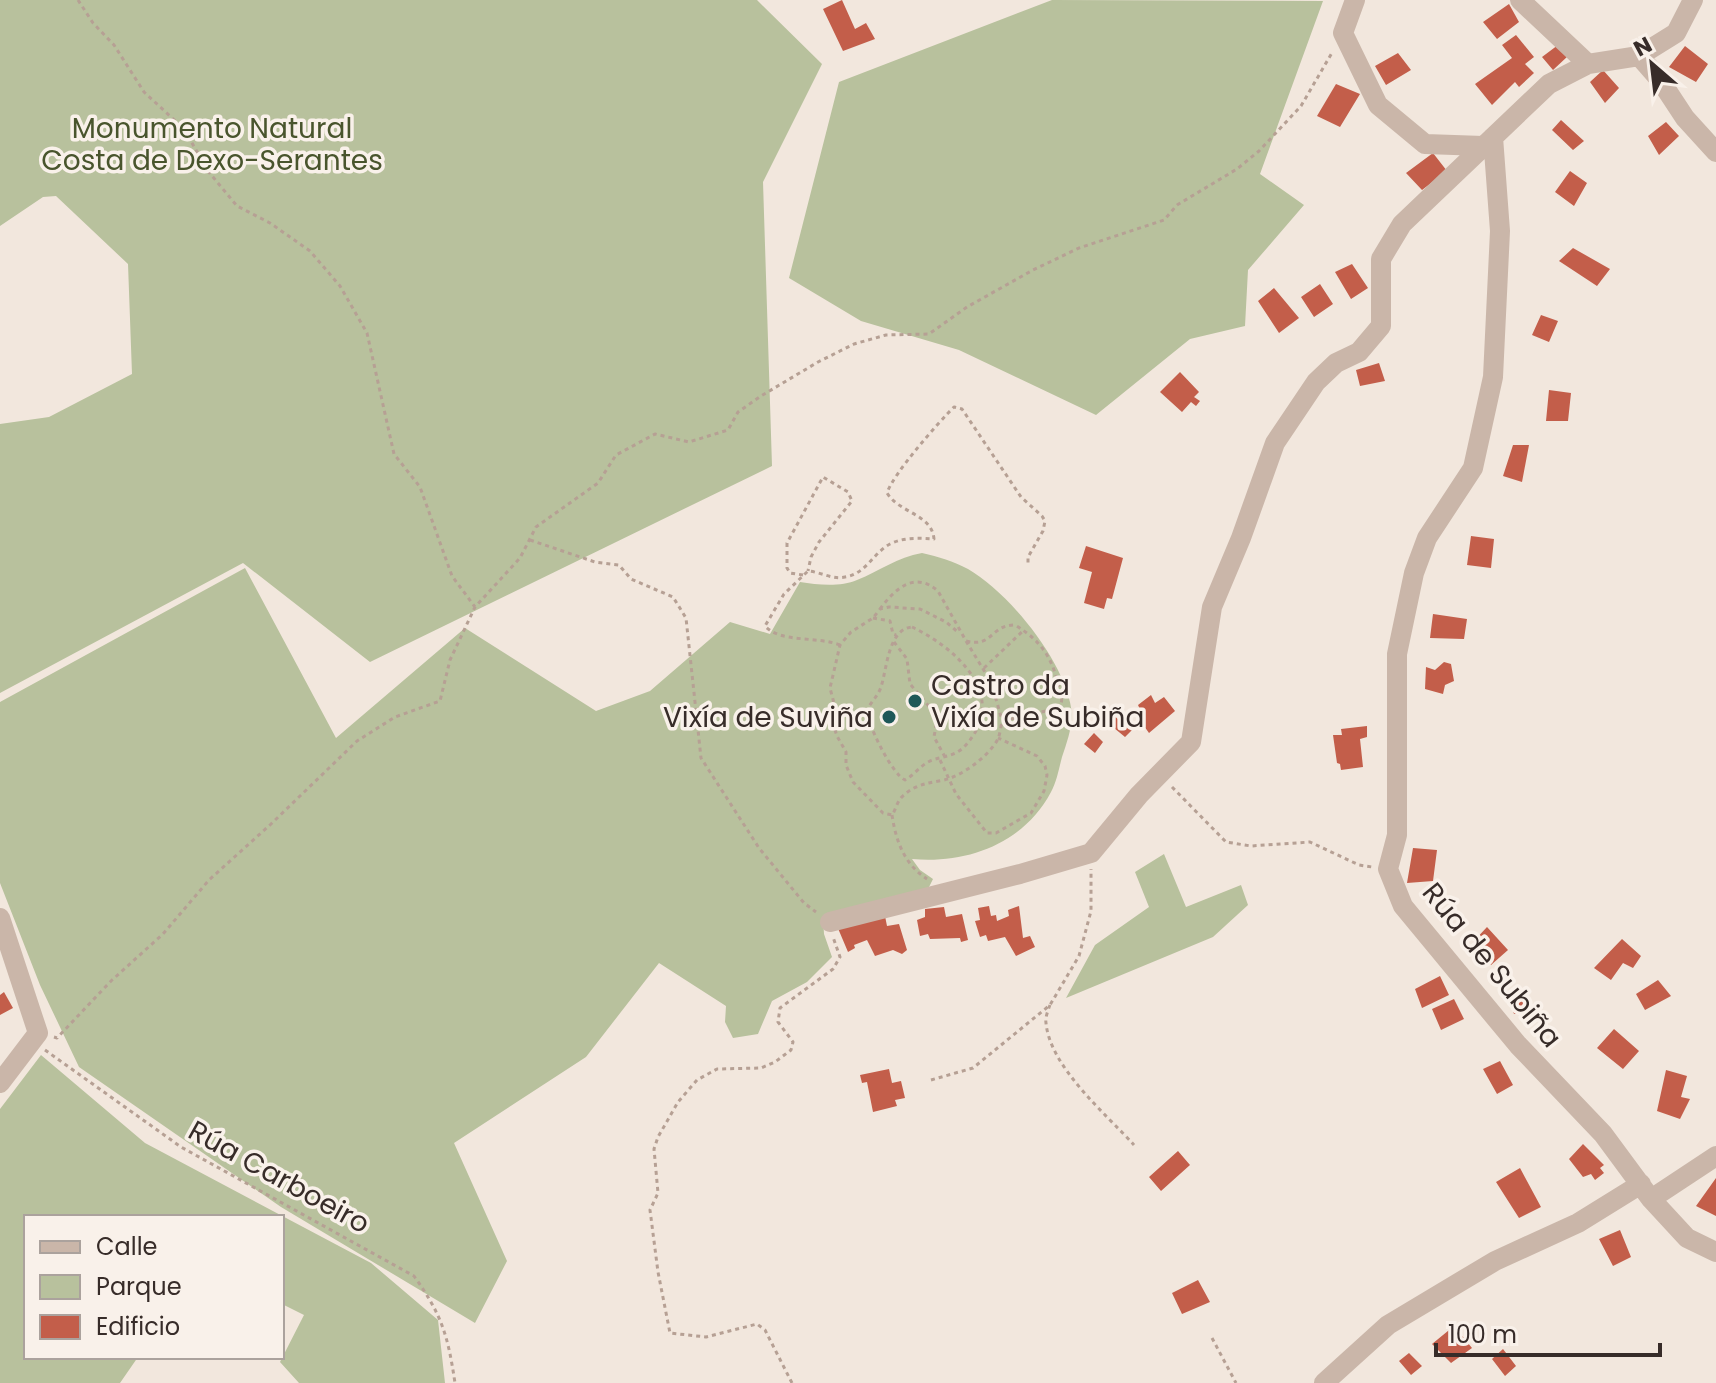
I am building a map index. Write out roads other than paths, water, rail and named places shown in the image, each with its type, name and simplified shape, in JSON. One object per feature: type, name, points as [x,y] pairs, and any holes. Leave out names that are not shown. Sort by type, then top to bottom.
[{"type":"street","points":[[1355,0],[1343,33],[1378,105],[1425,144],[1488,142]]},
{"type":"street","points":[[1520,0],[1588,64]]},
{"type":"street","points":[[828,920],[1020,874],[1091,853],[1191,742],[1212,607],[1275,443],[1316,382],[1336,363],[1359,352],[1381,326],[1381,259],[1402,224],[1549,84],[1588,64],[1639,56],[1676,33],[1693,0]]},
{"type":"street","points":[[1639,56],[1660,80],[1685,118],[1716,152]]},
{"type":"street","name":"Rúa de Subiña","points":[[1488,142],[1500,231],[1493,377],[1473,468],[1427,538],[1414,573],[1397,654],[1397,835],[1388,869],[1403,906],[1518,1045],[1603,1134],[1646,1192],[1687,1238],[1716,1252]]},
{"type":"street","points":[[0,918],[36,1037],[0,1083]]},
{"type":"street","points":[[1324,1383],[1388,1325],[1495,1261],[1646,1192],[1716,1156]]},
{"type":"place","name":"Castro da Vixía de Subiña","points":[[915,701]]},
{"type":"place","name":"Vixía de Suviña","points":[[889,717]]},
{"type":"park label","name":"Monumento Natural Costa de Dexo-Serantes","points":[[212,144]]}]
